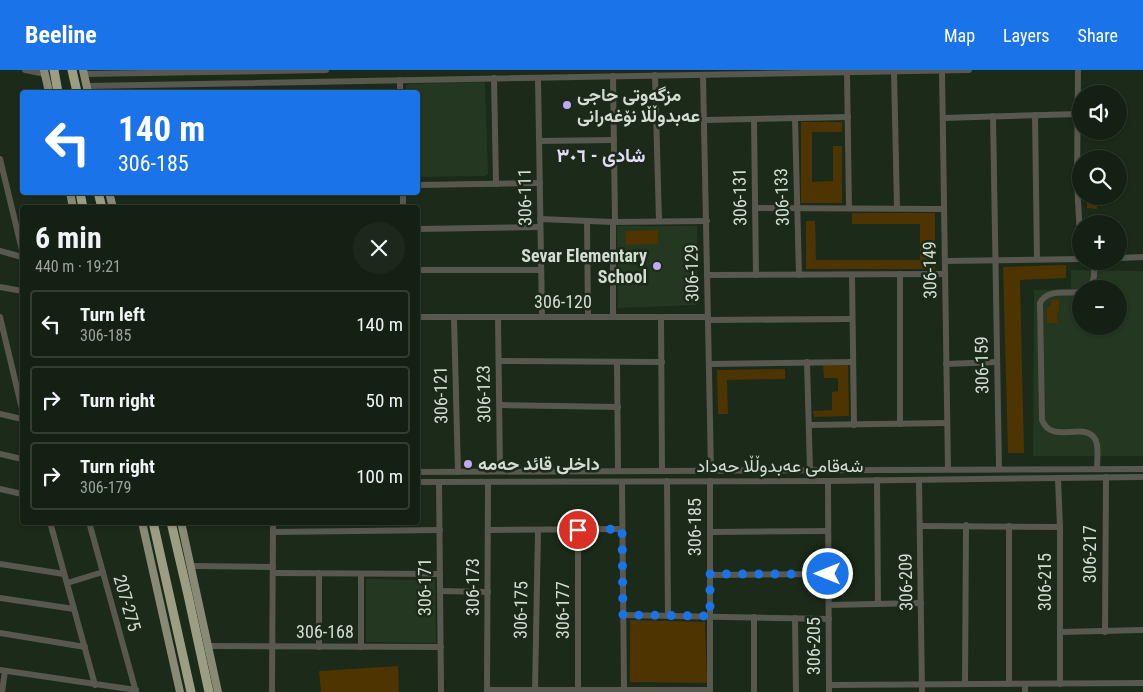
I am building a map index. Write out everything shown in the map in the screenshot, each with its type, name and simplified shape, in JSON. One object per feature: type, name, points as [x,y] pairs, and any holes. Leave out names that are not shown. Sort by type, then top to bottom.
[{"type":"highway","points":[[54,70],[58,90]]},
{"type":"highway","points":[[72,70],[77,90]]},
{"type":"highway","points":[[154,525],[191,692]]},
{"type":"highway","points":[[172,525],[209,692]]},
{"type":"highway","points":[[199,646],[209,646]]},
{"type":"main road","points":[[45,72],[49,90]]},
{"type":"main road","points":[[83,72],[87,89]]},
{"type":"main road","points":[[143,525],[180,692]]},
{"type":"main road","points":[[182,525],[218,692]]},
{"type":"street","points":[[24,70],[45,72]]},
{"type":"street","points":[[101,85],[96,84],[94,80],[95,75],[108,71],[326,70]]},
{"type":"street","name":"306-149","points":[[942,70],[948,469]]},
{"type":"street","points":[[87,89],[101,85],[538,78],[587,73],[613,76],[655,76],[800,71],[969,70]]},
{"type":"street","points":[[1078,70],[1078,85]]},
{"type":"street","points":[[894,71],[897,208]]},
{"type":"street","points":[[83,72],[100,73]]},
{"type":"street","points":[[847,72],[849,208]]},
{"type":"street","name":"306-129","points":[[703,75],[711,470]]},
{"type":"street","points":[[613,76],[613,317]]},
{"type":"street","points":[[655,76],[659,221]]},
{"type":"street","points":[[494,78],[496,184]]},
{"type":"street","name":"306-111","points":[[538,78],[542,317]]},
{"type":"street","points":[[400,80],[400,90]]},
{"type":"street","points":[[943,118],[1072,114]]},
{"type":"street","points":[[1035,115],[1037,259]]},
{"type":"street","name":"306-159","points":[[993,116],[999,469]]},
{"type":"street","points":[[704,120],[848,117]]},
{"type":"street","name":"306-133","points":[[795,119],[800,275]]},
{"type":"street","name":"306-131","points":[[754,120],[756,275]]},
{"type":"street","points":[[539,141],[614,140]]},
{"type":"street","points":[[1079,140],[1079,215]]},
{"type":"street","points":[[0,159],[20,242]]},
{"type":"street","points":[[420,185],[540,183]]},
{"type":"street","points":[[755,208],[944,208]]},
{"type":"street","points":[[540,219],[614,222],[707,221]]},
{"type":"street","points":[[587,220],[588,317]]},
{"type":"street","points":[[420,229],[540,227]]},
{"type":"street","points":[[0,252],[20,257]]},
{"type":"street","points":[[945,261],[1072,257]]},
{"type":"street","points":[[1127,258],[1143,258]]},
{"type":"street","points":[[420,270],[541,270]]},
{"type":"street","points":[[900,274],[900,424]]},
{"type":"street","points":[[707,275],[945,274]]},
{"type":"street","points":[[852,275],[854,425]]},
{"type":"street","points":[[0,287],[20,292]]},
{"type":"street","points":[[1072,292],[1051,293],[1043,297],[1040,303],[1042,420],[1045,427],[1053,432],[1088,433],[1094,438],[1098,469]]},
{"type":"street","name":"306-120","points":[[420,317],[852,319]]},
{"type":"street","name":"306-121","points":[[454,317],[458,472]]},
{"type":"street","name":"306-123","points":[[498,317],[500,471]]},
{"type":"street","points":[[661,317],[662,470]]},
{"type":"street","points":[[0,320],[20,401]]},
{"type":"street","points":[[499,361],[662,362]]},
{"type":"street","points":[[617,362],[618,471]]},
{"type":"street","points":[[807,362],[810,470]]},
{"type":"street","points":[[709,364],[853,362]]},
{"type":"street","points":[[946,364],[997,362]]},
{"type":"street","points":[[500,405],[618,407]]},
{"type":"street","points":[[0,414],[20,419]]},
{"type":"street","points":[[809,425],[947,423]]},
{"type":"street","points":[[0,454],[20,458]]},
{"type":"street","name":"شەقامی عەبدوڵڵا حەداد","points":[[420,472],[1143,468]]},
{"type":"street","points":[[1024,469],[1024,478]]},
{"type":"street","points":[[778,470],[779,481]]},
{"type":"street","points":[[524,471],[524,482]]},
{"type":"street","name":"306-217","points":[[1105,632],[1106,477]]},
{"type":"street","name":"شەقامی عەبدوڵڵا حەداد","points":[[420,482],[828,481],[1143,477]]},
{"type":"street","name":"306-215","points":[[1058,479],[1060,527],[1060,684]]},
{"type":"street","points":[[877,480],[878,604]]},
{"type":"street","name":"306-209","points":[[919,480],[922,692]]},
{"type":"street","points":[[667,481],[668,616]]},
{"type":"street","name":"306-185","points":[[710,481],[710,691]]},
{"type":"street","name":"306-205","points":[[828,481],[829,688]]},
{"type":"street","name":"306-171","points":[[439,482],[440,692]]},
{"type":"street","name":"306-173","points":[[487,691],[488,482]]},
{"type":"street","points":[[622,482],[624,690]]},
{"type":"street","points":[[0,489],[20,494]]},
{"type":"street","points":[[51,525],[95,684]]},
{"type":"street","name":"207-275","points":[[90,525],[136,691]]},
{"type":"street","points":[[272,692],[273,525]]},
{"type":"street","points":[[965,684],[966,525]]},
{"type":"street","points":[[920,526],[1060,527]]},
{"type":"street","points":[[1009,526],[1009,684]]},
{"type":"street","points":[[488,530],[622,529]]},
{"type":"street","points":[[273,532],[440,530]]},
{"type":"street","name":"306-175","points":[[535,690],[538,530]]},
{"type":"street","name":"306-177","points":[[578,530],[578,690]]},
{"type":"street","points":[[710,532],[828,531]]},
{"type":"street","points":[[0,564],[64,574]]},
{"type":"street","points":[[191,566],[319,573],[440,574]]},
{"type":"street","points":[[67,583],[103,572]]},
{"type":"street","points":[[319,573],[319,646]]},
{"type":"street","points":[[362,574],[362,647]]},
{"type":"street","points":[[710,574],[828,574]]},
{"type":"street","points":[[440,592],[488,592]]},
{"type":"street","points":[[0,598],[74,609]]},
{"type":"street","points":[[829,605],[921,603]]},
{"type":"street","points":[[623,615],[829,619]]},
{"type":"street","points":[[754,617],[754,692]]},
{"type":"street","points":[[795,618],[796,692]]},
{"type":"street","points":[[1060,632],[1143,630]]},
{"type":"street","points":[[0,633],[85,647]]},
{"type":"street","name":"306-168","points":[[209,646],[440,647]]},
{"type":"street","points":[[2,692],[3,670],[136,691]]},
{"type":"street","points":[[829,688],[882,688],[922,684],[1143,684]]},
{"type":"street","points":[[1025,684],[1026,692]]},
{"type":"street","points":[[487,691],[710,691]]},
{"type":"shaded area","points":[[485,82],[488,174],[485,176],[420,177],[420,90],[406,90],[406,86],[409,84]]},
{"type":"shaded area","points":[[801,122],[842,122],[842,132],[812,132],[812,182],[833,181],[833,146],[842,146],[842,203],[801,203]]},
{"type":"shaded area","points":[[1087,205],[1097,205],[1097,209],[1087,208]]},
{"type":"shaded area","points":[[852,213],[935,213],[935,269],[806,269],[806,221],[815,221],[816,260],[920,260],[920,224],[852,224]]},
{"type":"shaded area","name":"Sevar Elementary School","points":[[617,226],[697,226],[697,305],[618,308]]},
{"type":"shaded area","points":[[658,230],[658,244],[626,245],[625,231]]},
{"type":"shaded area","points":[[1066,265],[1066,278],[1020,280],[1024,453],[1008,453],[1003,267]]},
{"type":"shaded area","points":[[1071,270],[1143,271],[1143,456],[1033,456],[1034,290],[1071,289]]},
{"type":"shaded area","points":[[1059,299],[1057,323],[1047,323],[1047,307],[1051,306],[1051,300]]},
{"type":"shaded area","points":[[823,365],[848,365],[849,416],[814,417],[813,411],[832,410],[832,392],[838,391],[838,378],[824,378]]},
{"type":"shaded area","points":[[785,369],[785,379],[727,380],[728,414],[718,414],[717,370]]},
{"type":"shaded area","points":[[366,579],[435,580],[436,643],[366,642]]},
{"type":"shaded area","points":[[630,620],[705,622],[707,683],[630,682]]},
{"type":"shaded area","points":[[398,666],[399,692],[321,692],[319,671]]},
{"type":"place","name":"مزگەوتی حاجی عەبدوڵڵا نۆغەرانی","points":[[567,105]]},
{"type":"place","name":"Sevar Elementary School","points":[[657,266]]},
{"type":"place","name":"داخلی قائد حەمە","points":[[468,464]]},
{"type":"district","name":"شادی - ٣٠٦","points":[[601,155]]},
{"type":"route","points":[[578,530],[622,529],[623,615],[710,616],[710,574],[828,574]]}]
